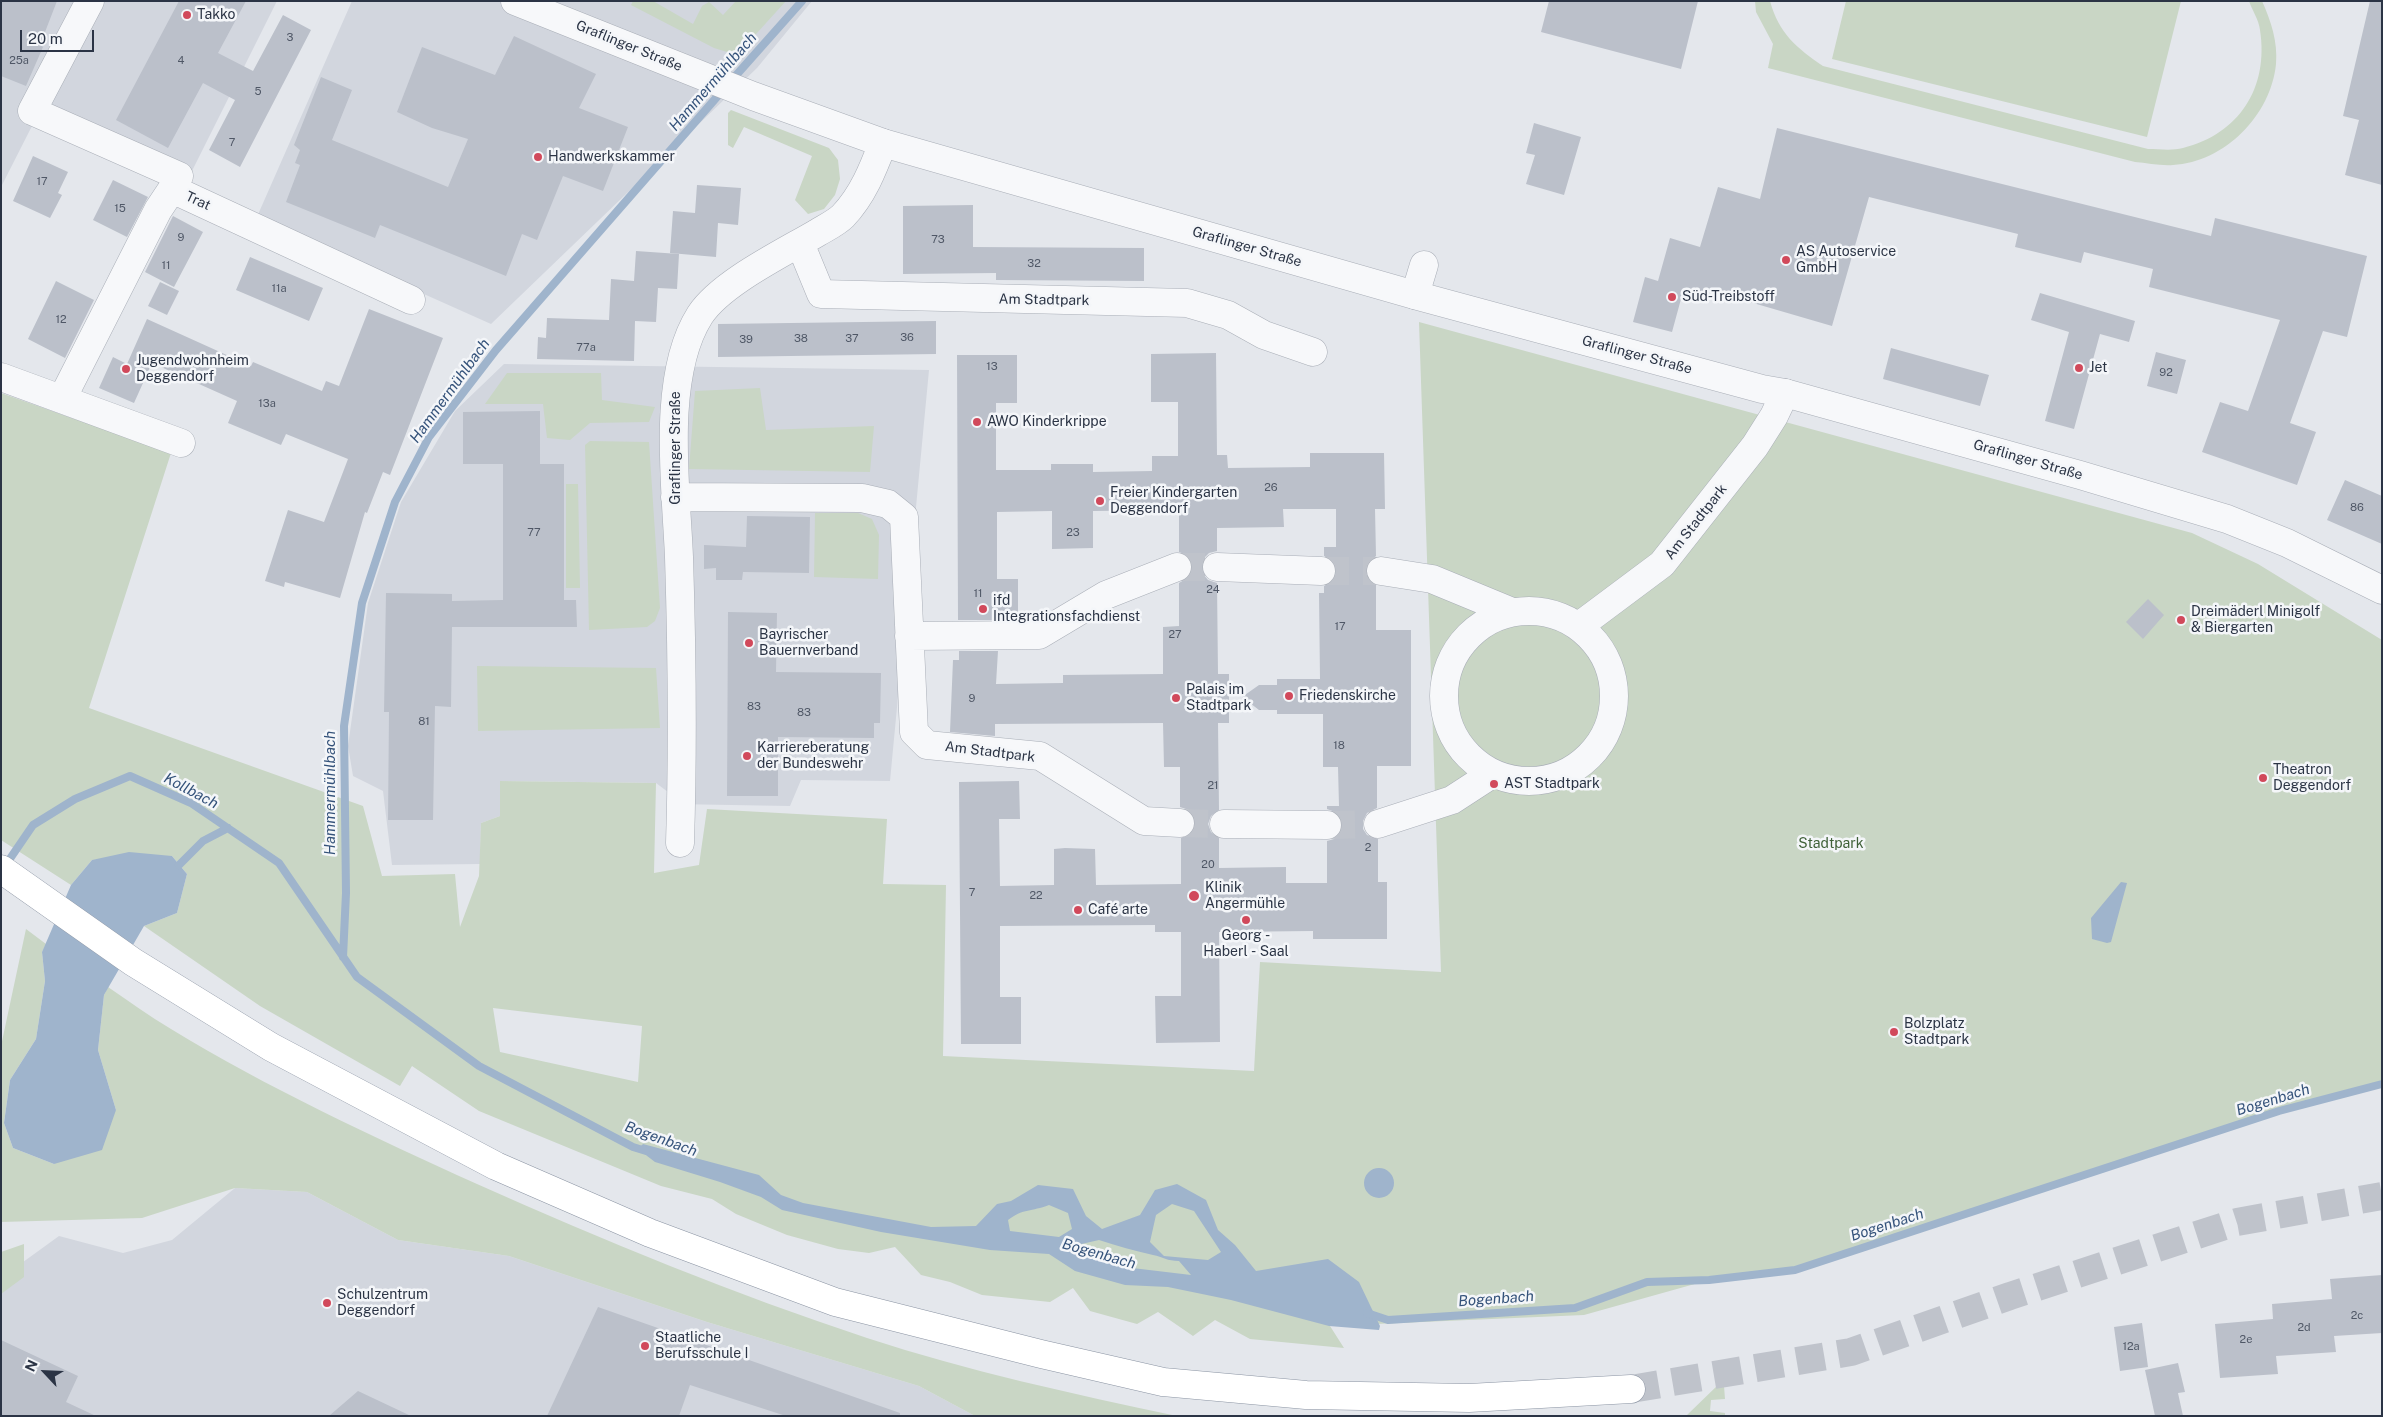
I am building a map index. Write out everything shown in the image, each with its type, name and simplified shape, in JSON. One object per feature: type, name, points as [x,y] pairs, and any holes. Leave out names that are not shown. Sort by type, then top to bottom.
[{"type":"highway","points":[[1,869],[133,962],[271,1047],[496,1166],[650,1233],[835,1302],[1041,1354],[1163,1382],[1306,1395],[1469,1398],[1631,1389]]},
{"type":"street","name":"Trat","points":[[90,1],[32,112],[179,176]]},
{"type":"street","name":"Graflinger Straße","points":[[515,1],[753,96],[883,143],[1415,295],[1785,393],[2080,475],[2227,519],[2287,542],[2382,590]]},
{"type":"street","name":"Graflinger Straße","points":[[680,843],[683,751],[679,556],[675,497],[676,389],[684,349],[701,314],[734,282],[842,217],[863,190],[883,143]]},
{"type":"street","name":"Trat","points":[[62,399],[158,210],[172,189],[411,300]]},
{"type":"street","name":"Am Stadtpark","points":[[800,243],[821,294],[1187,303],[1228,315],[1264,335],[1313,352]]},
{"type":"street","points":[[1415,295],[1424,265]]},
{"type":"street","points":[[1,377],[181,443]]},
{"type":"street","name":"Am Stadtpark","points":[[1579,626],[1662,564],[1755,446],[1774,416],[1785,393]]},
{"type":"street","name":"Am Stadtpark","points":[[675,497],[862,498],[888,504],[904,516],[914,732],[928,745],[1040,756],[1144,821],[1180,823]]},
{"type":"street","points":[[1217,567],[1321,571]]},
{"type":"street","points":[[909,636],[1039,635],[1106,595],[1178,568]]},
{"type":"street","points":[[1381,571],[1432,579],[1512,612]]},
{"type":"street","points":[[1536,611],[1558,615],[1579,626],[1601,650],[1610,670],[1614,692],[1612,715],[1600,743],[1579,765],[1552,778],[1522,781],[1492,774],[1467,756],[1450,730],[1444,693],[1447,671],[1461,644],[1484,623],[1512,612],[1536,611]]},
{"type":"street","points":[[1378,824],[1452,800],[1492,774]]},
{"type":"street","points":[[1224,824],[1327,825]]},
{"type":"shaded area","points":[[1,1],[277,1],[183,189],[33,124],[1,187]]},
{"type":"shaded area","points":[[352,1],[812,1],[757,68],[491,324],[256,219]]},
{"type":"shaded area","points":[[504,364],[929,370],[890,781],[801,780],[790,806],[673,804],[668,792],[656,783],[501,781],[500,816],[481,823],[480,864],[392,865],[383,791],[353,776],[348,746],[368,603],[401,502],[455,411]]},
{"type":"shaded area","name":"Schulzentrum Deggendorf","points":[[235,1188],[307,1192],[398,1240],[509,1256],[707,1322],[919,1386],[975,1416],[1,1416],[1,1278],[59,1236],[123,1253],[172,1240]]},
{"type":"green space","points":[[633,1],[653,1],[693,24],[702,6],[709,2],[723,15],[736,1],[786,1],[737,55],[714,48],[631,5]]},
{"type":"green space","points":[[1755,1],[1770,1],[1778,23],[1790,39],[1823,66],[2148,149],[2179,149],[2203,141],[2220,132],[2246,106],[2260,71],[2262,51],[2259,26],[2249,1],[2262,1],[2275,40],[2276,64],[2272,83],[2265,101],[2255,118],[2227,145],[2210,155],[2192,162],[2159,165],[2135,162],[1768,68],[1773,44],[1756,12]]},
{"type":"green space","points":[[1846,1],[2181,1],[2147,137],[1832,59]]},
{"type":"green space","points":[[731,110],[829,148],[838,160],[840,179],[835,195],[824,209],[808,214],[795,200],[812,156],[744,127],[733,148],[728,145],[728,113]]},
{"type":"green space","name":"Stadtpark","points":[[1419,322],[2192,533],[2258,564],[2382,640],[2382,1084],[2279,1111],[1795,1270],[1709,1280],[1584,1315],[1330,1326],[1344,1348],[1250,1339],[1215,1320],[1193,1336],[1158,1312],[1137,1324],[1090,1311],[1073,1288],[1050,1302],[982,1295],[950,1282],[921,1275],[895,1247],[869,1253],[838,1249],[787,1235],[736,1214],[712,1199],[661,1186],[479,1111],[412,1066],[400,1086],[260,1006],[144,926],[177,913],[187,874],[172,856],[92,860],[71,885],[1,840],[1,393],[171,453],[89,708],[363,806],[382,876],[455,874],[460,927],[479,876],[481,823],[500,816],[500,781],[656,783],[654,873],[699,865],[707,809],[887,819],[883,884],[946,885],[943,1056],[1254,1071],[1260,962],[1441,972]],"holes":[[[493,1008],[642,1026],[638,1082],[500,1052]]]},
{"type":"green space","points":[[507,373],[601,373],[602,400],[655,407],[649,422],[590,423],[570,440],[547,438],[543,404],[485,404]]},
{"type":"green space","points":[[760,388],[766,430],[874,426],[870,472],[689,469],[695,391]]},
{"type":"green space","points":[[590,441],[649,442],[660,608],[655,621],[647,627],[589,630],[585,445]]},
{"type":"green space","points":[[566,484],[578,484],[580,588],[566,588]]},
{"type":"green space","points":[[815,513],[858,513],[872,519],[879,535],[878,579],[814,577]]},
{"type":"green space","points":[[477,666],[656,668],[660,728],[478,731]]},
{"type":"green space","points":[[26,929],[46,944],[42,952],[45,981],[36,1039],[10,1080],[4,1123],[13,1148],[54,1164],[116,1110],[98,1050],[104,995],[108,987],[163,1024],[208,1051],[321,1111],[477,1184],[670,1266],[817,1321],[905,1350],[1021,1381],[1177,1416],[975,1416],[919,1386],[707,1322],[509,1256],[398,1240],[307,1192],[235,1188],[142,1218],[1,1222],[1,1046]]},
{"type":"green space","points":[[24,1244],[24,1277],[1,1294],[1,1252]]},
{"type":"green space","points":[[1720,1383],[1724,1386],[1725,1399],[1711,1400],[1710,1411],[1725,1413],[1725,1416],[1686,1416]]},
{"type":"water","points":[[129,852],[172,856],[187,874],[177,913],[144,926],[104,995],[98,1050],[116,1110],[102,1150],[54,1164],[13,1148],[4,1123],[10,1080],[36,1039],[45,981],[42,952],[71,885],[92,860]]},
{"type":"water","points":[[2121,882],[2127,883],[2111,942],[2107,943],[2092,939],[2091,918]]},
{"type":"water","points":[[643,1144],[759,1175],[781,1195],[803,1203],[931,1227],[976,1226],[997,1204],[1011,1201],[1038,1185],[1073,1189],[1086,1216],[1102,1229],[1140,1215],[1155,1190],[1177,1184],[1206,1200],[1218,1230],[1235,1245],[1256,1271],[1328,1259],[1359,1282],[1380,1326],[1379,1330],[1329,1326],[1231,1300],[1168,1287],[1125,1285],[1075,1271],[1049,1254],[990,1250],[881,1232],[782,1210],[761,1197],[655,1162],[638,1149]],"holes":[[[1172,1204],[1194,1211],[1221,1252],[1208,1260],[1164,1256],[1150,1242],[1156,1215]],[[1049,1205],[1068,1213],[1072,1229],[1059,1237],[1010,1231],[1008,1220],[1023,1212]],[[1099,1240],[1168,1260],[1179,1261],[1191,1275],[1124,1267],[1079,1250],[1077,1245]]]},
{"type":"water","points":[[1379,1168],[1385,1169],[1393,1177],[1393,1189],[1385,1197],[1379,1198],[1373,1197],[1365,1189],[1364,1183],[1365,1177],[1373,1169]]},
{"type":"building","points":[[1,1],[57,1],[40,45],[43,47],[26,86],[1,76]]},
{"type":"building","points":[[179,1],[246,1],[218,53],[253,71],[283,15],[311,30],[240,167],[209,150],[235,100],[203,83],[168,148],[116,120]]},
{"type":"building","points":[[1549,1],[1698,1],[1681,69],[1541,32]]},
{"type":"building","points":[[2370,1],[2382,1],[2382,185],[2345,175],[2359,120],[2343,116]]},
{"type":"building","name":"Handwerkskammer","points":[[514,36],[596,74],[579,108],[628,127],[603,191],[563,176],[537,240],[522,234],[506,276],[380,225],[375,238],[286,202],[300,165],[295,163],[300,150],[294,145],[321,77],[352,90],[332,140],[448,187],[468,139],[432,128],[397,112],[422,47],[495,75]]},
{"type":"building","points":[[1534,123],[1581,137],[1564,195],[1526,184],[1535,155],[1526,153]]},
{"type":"building","points":[[1777,128],[2211,236],[2215,218],[2367,256],[2347,337],[2323,331],[2290,423],[2316,432],[2297,485],[2202,452],[2220,402],[2248,411],[2280,320],[2149,287],[2153,269],[2084,252],[2081,263],[2015,247],[2018,234],[1869,197],[1832,326],[1712,291],[1710,295],[1684,288],[1672,332],[1633,322],[1645,277],[1658,281],[1670,238],[1700,247],[1718,187],[1760,199]]},
{"type":"building","points":[[33,156],[68,172],[58,193],[62,195],[50,218],[13,201]]},
{"type":"building","points":[[113,180],[148,197],[127,237],[93,220]]},
{"type":"building","points":[[697,185],[741,188],[738,225],[718,223],[716,257],[670,253],[673,211],[695,213]]},
{"type":"building","points":[[973,205],[973,247],[1144,248],[1144,281],[996,280],[996,273],[903,274],[903,206]]},
{"type":"building","points":[[173,216],[203,232],[174,287],[145,272]]},
{"type":"building","points":[[636,251],[679,254],[677,289],[658,288],[656,322],[635,321],[634,361],[537,359],[538,337],[546,338],[547,318],[609,320],[611,279],[634,281]]},
{"type":"building","points":[[250,257],[323,288],[309,321],[236,290]]},
{"type":"building","points":[[56,281],[94,300],[65,358],[28,339]]},
{"type":"building","points":[[160,282],[179,291],[167,315],[148,306]]},
{"type":"building","points":[[2040,293],[2135,321],[2129,342],[2100,334],[2074,429],[2045,421],[2069,332],[2031,320]]},
{"type":"building","points":[[369,309],[443,338],[390,475],[383,472],[367,513],[365,512],[340,598],[285,582],[284,587],[265,581],[288,510],[324,522],[348,459],[286,434],[281,445],[228,423],[237,401],[152,363],[134,403],[99,388],[113,357],[127,364],[147,319],[251,366],[253,362],[322,391],[326,381],[339,386]]},
{"type":"building","points":[[936,321],[936,354],[718,357],[718,324]]},
{"type":"building","points":[[1891,348],[1989,375],[1980,406],[1883,379]]},
{"type":"building","points":[[2156,352],[2186,360],[2177,394],[2147,386]]},
{"type":"building","name":"Palais im Stadtpark","points":[[1216,353],[1217,455],[1227,455],[1228,468],[1310,467],[1310,453],[1384,453],[1385,509],[1375,509],[1376,556],[1369,562],[1366,576],[1376,585],[1376,630],[1411,630],[1411,766],[1377,766],[1377,808],[1367,813],[1363,821],[1363,829],[1367,835],[1378,839],[1378,882],[1387,882],[1387,939],[1313,939],[1313,931],[1219,932],[1220,1042],[1156,1043],[1155,996],[1181,996],[1181,932],[1155,932],[1155,925],[1000,926],[1000,997],[1021,997],[1021,1044],[961,1044],[959,782],[1019,781],[1020,819],[999,819],[1000,886],[1054,885],[1054,849],[1065,848],[1095,849],[1096,885],[1181,884],[1181,838],[1193,832],[1196,823],[1194,816],[1189,810],[1180,807],[1180,767],[1164,767],[1163,723],[995,724],[995,736],[950,732],[953,660],[959,660],[959,651],[998,651],[996,684],[1063,683],[1063,675],[1163,674],[1163,627],[1179,626],[1179,583],[1189,577],[1192,569],[1191,561],[1187,555],[1179,552],[1179,510],[1093,511],[1093,548],[1052,549],[1052,511],[997,512],[997,579],[1018,579],[1018,620],[958,620],[957,355],[1017,355],[1017,403],[996,403],[996,470],[1051,470],[1051,464],[1093,464],[1093,472],[1152,471],[1152,456],[1178,456],[1178,402],[1151,402],[1151,354]],"holes":[[[1283,509],[1336,509],[1336,547],[1324,547],[1324,556],[1335,563],[1337,572],[1334,580],[1324,586],[1324,593],[1319,593],[1320,679],[1277,679],[1277,685],[1259,685],[1242,697],[1259,710],[1277,710],[1277,714],[1323,714],[1323,767],[1338,767],[1339,806],[1327,806],[1327,809],[1335,812],[1340,817],[1343,825],[1340,833],[1334,839],[1327,841],[1327,883],[1286,883],[1286,867],[1219,868],[1219,838],[1211,832],[1208,824],[1211,816],[1219,810],[1218,723],[1229,723],[1229,674],[1218,674],[1217,583],[1208,580],[1203,574],[1201,566],[1204,558],[1209,553],[1217,551],[1217,528],[1284,527]]]},
{"type":"building","points":[[540,411],[540,464],[564,464],[564,600],[576,600],[577,627],[452,627],[451,707],[435,706],[433,820],[388,820],[389,712],[384,712],[386,593],[452,594],[452,601],[503,600],[503,464],[463,464],[463,412]]},
{"type":"building","points":[[2345,480],[2382,496],[2382,544],[2327,520]]},
{"type":"building","points":[[747,516],[810,517],[809,573],[743,572],[742,580],[716,580],[716,568],[704,569],[704,545],[746,547]]},
{"type":"building","points":[[2148,599],[2164,615],[2143,639],[2126,622]]},
{"type":"building","points":[[728,612],[777,613],[776,672],[881,673],[880,723],[874,723],[874,738],[778,737],[778,796],[727,796]]},
{"type":"building","points":[[2382,1275],[2382,1333],[2334,1336],[2336,1352],[2276,1356],[2278,1374],[2220,1378],[2215,1324],[2273,1319],[2272,1304],[2332,1299],[2330,1279]]},
{"type":"building","name":"Staatliche Berufsschule I","points":[[598,1307],[900,1413],[900,1416],[786,1416],[690,1385],[679,1416],[547,1416]]},
{"type":"building","points":[[2142,1323],[2148,1367],[2120,1371],[2114,1327]]},
{"type":"building","points":[[1,1340],[78,1376],[66,1402],[96,1416],[1,1416]]},
{"type":"building","points":[[2178,1363],[2185,1392],[2178,1393],[2183,1416],[2155,1416],[2145,1370]]},
{"type":"building","points":[[358,1391],[411,1416],[329,1416]]},
{"type":"waterway","name":"Hammermühlbach","points":[[731,81],[802,1]]},
{"type":"waterway","name":"Hammermühlbach","points":[[343,957],[346,893],[344,726],[362,603],[395,502],[429,437],[496,350],[723,90]]},
{"type":"waterway","name":"Kollbach","points":[[5,866],[33,825],[75,799],[130,776],[191,803],[279,863],[357,977],[479,1066],[633,1147],[646,1151]]},
{"type":"waterway","points":[[179,865],[203,841],[228,828]]},
{"type":"waterway","name":"Bogenbach","points":[[1367,1313],[1388,1320],[1575,1308],[1647,1282],[1709,1280],[1795,1270],[2279,1111],[2382,1084]]},
{"type":"tunnel","points":[[1177,567],[1217,567]]},
{"type":"tunnel","points":[[1321,571],[1381,571]]},
{"type":"tunnel","points":[[1180,823],[1224,824]]},
{"type":"tunnel","points":[[1327,825],[1378,824]]},
{"type":"tunnel","points":[[1631,1389],[1851,1352],[2010,1296],[2237,1222],[2382,1196]]},
{"type":"place","name":"Takko","points":[[187,15]]},
{"type":"place","name":"Handwerkskammer","points":[[538,157]]},
{"type":"place","name":"AS Autoservice GmbH","points":[[1786,260]]},
{"type":"place","name":"Süd-Treibstoff","points":[[1672,297]]},
{"type":"place","name":"Jet","points":[[2079,368]]},
{"type":"place","name":"Jugendwohnheim Deggendorf","points":[[126,369]]},
{"type":"place","name":"AWO Kinderkrippe","points":[[977,422]]},
{"type":"place","name":"Freier Kindergarten Deggendorf","points":[[1100,501]]},
{"type":"place","name":"ifd Integrationsfachdienst","points":[[983,609]]},
{"type":"place","name":"Dreimäderl Minigolf & Biergarten","points":[[2181,620]]},
{"type":"place","name":"Bayrischer Bauernverband","points":[[749,643]]},
{"type":"place","name":"Friedenskirche","points":[[1289,696]]},
{"type":"place","name":"Palais im Stadtpark","points":[[1176,698]]},
{"type":"place","name":"Karriereberatung der Bundeswehr","points":[[747,756]]},
{"type":"place","name":"Theatron Deggendorf","points":[[2263,778]]},
{"type":"place","name":"AST Stadtpark","points":[[1494,784]]},
{"type":"place","name":"Klinik Angermühle","points":[[1194,896]]},
{"type":"place","name":"Café arte","points":[[1078,910]]},
{"type":"place","name":"Georg - Haberl - Saal","points":[[1246,920]]},
{"type":"place","name":"Bolzplatz Stadtpark","points":[[1894,1032]]},
{"type":"place","name":"Schulzentrum Deggendorf","points":[[327,1303]]},
{"type":"place","name":"Staatliche Berufsschule I","points":[[645,1346]]}]
